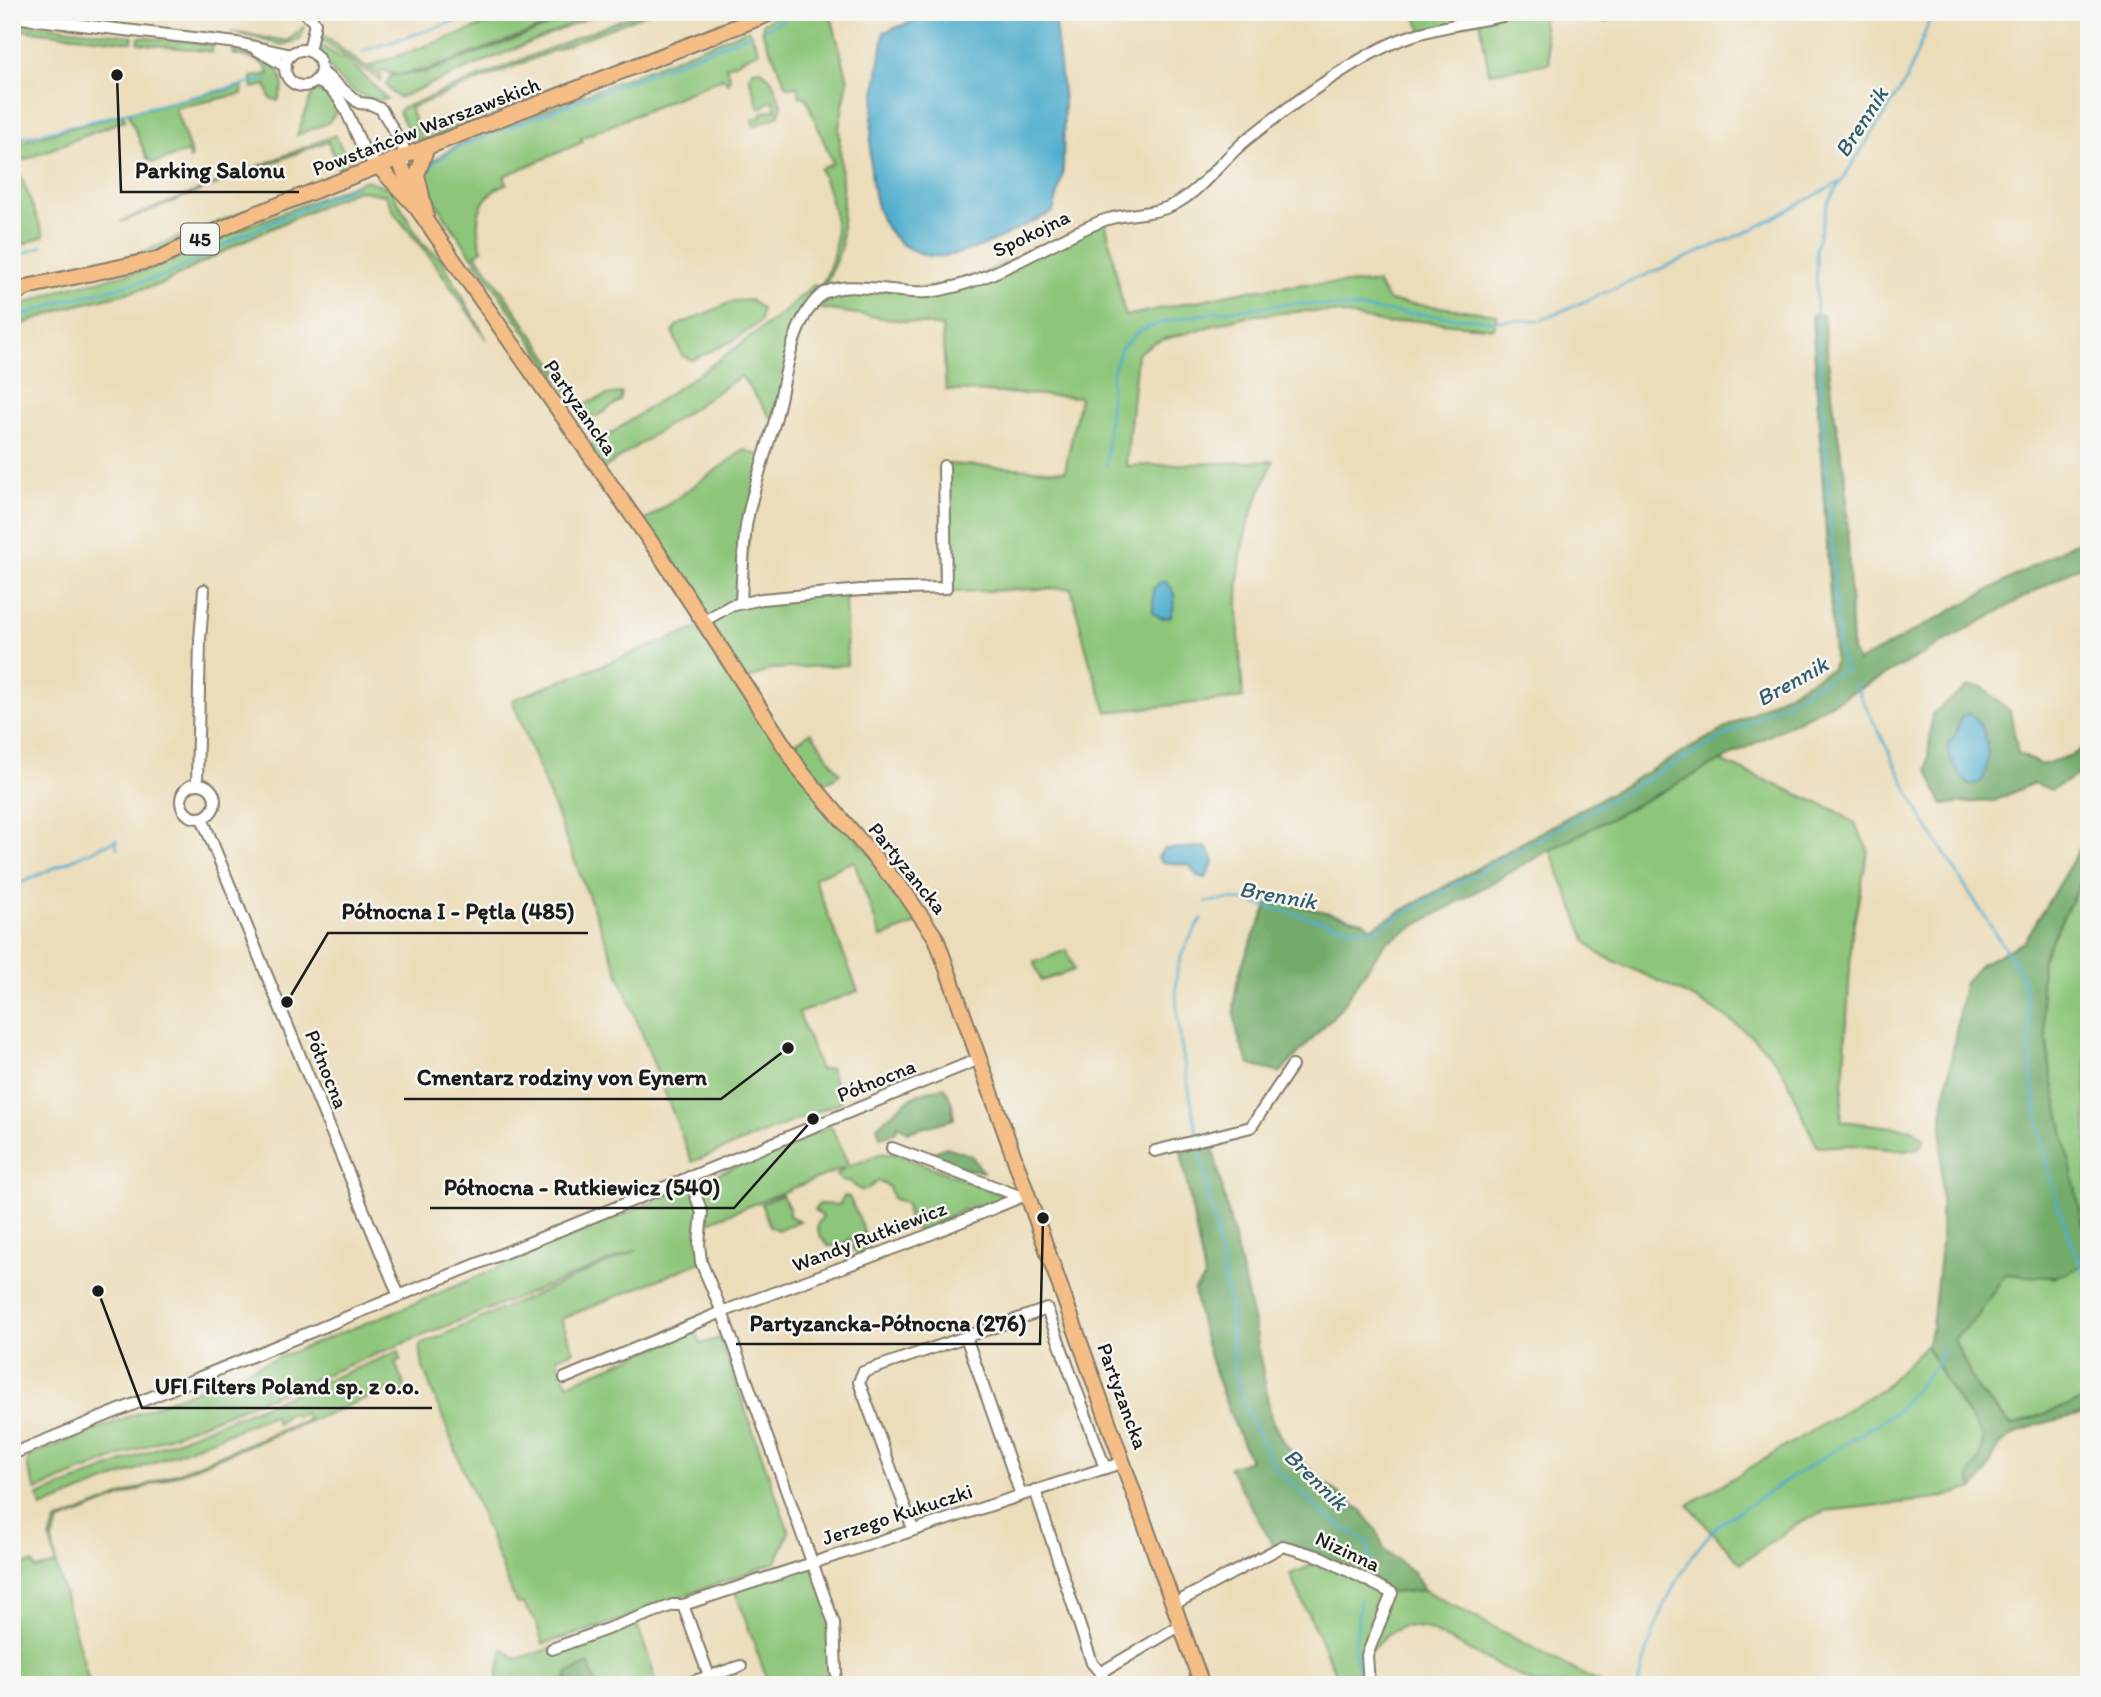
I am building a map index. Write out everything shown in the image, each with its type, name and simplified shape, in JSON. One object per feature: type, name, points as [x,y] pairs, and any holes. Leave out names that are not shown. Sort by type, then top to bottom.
[{"type":"main road","name":"Powstańców Warszawskich","points":[[12,294],[30,286],[158,259],[245,218],[379,167],[404,162],[427,147],[774,12]]},
{"type":"main road","points":[[427,147],[417,175],[431,229]]},
{"type":"main road","name":"Partyzancka","points":[[404,162],[417,208]]},
{"type":"main road","name":"Partyzancka","points":[[379,167],[417,208],[704,621],[802,773],[905,893],[928,925],[948,964],[1023,1195],[1124,1462],[1202,1685]]},
{"type":"street","points":[[304,12],[315,23],[309,51]]},
{"type":"street","name":"Spokojna","points":[[741,603],[746,526],[756,483],[798,334],[811,307],[822,294],[845,287],[910,292],[940,290],[1000,270],[1105,219],[1136,216],[1169,207],[1189,195],[1248,138],[1306,96],[1375,53],[1404,38],[1431,30],[1522,12]]},
{"type":"street","points":[[12,17],[249,45],[291,55]]},
{"type":"street","points":[[249,45],[286,67],[293,82],[307,85],[315,81],[321,71]]},
{"type":"street","points":[[286,67],[291,55],[299,50],[309,51],[317,57],[321,71],[359,103],[370,104],[381,110],[404,146],[404,162]]},
{"type":"street","points":[[315,81],[337,94],[369,156],[379,167]]},
{"type":"street","points":[[704,621],[741,603],[823,593],[946,588],[944,466]]},
{"type":"street","points":[[197,784],[200,640],[204,590]]},
{"type":"street","points":[[197,784],[207,787],[215,801],[212,812],[202,818],[191,817],[181,804],[183,793],[197,784]]},
{"type":"street","name":"Północna","points":[[202,818],[399,1296]]},
{"type":"street","name":"Północna","points":[[12,1454],[979,1059]]},
{"type":"street","points":[[1155,1151],[1251,1127],[1292,1066]]},
{"type":"street","points":[[892,1148],[1023,1195]]},
{"type":"street","points":[[689,1177],[701,1207],[701,1262],[722,1312],[834,1623],[836,1672]]},
{"type":"street","name":"Wandy Rutkiewicz","points":[[565,1378],[722,1312],[1007,1205],[1023,1195]]},
{"type":"street","points":[[913,1529],[859,1382],[863,1373],[1048,1309],[1105,1468]]},
{"type":"street","points":[[965,1337],[1021,1495]]},
{"type":"street","name":"Jerzego Kukuczki","points":[[552,1649],[673,1605],[683,1605],[1124,1462]]},
{"type":"street","points":[[1035,1490],[1092,1663],[1111,1685]]},
{"type":"street","name":"Nizinna","points":[[1174,1604],[1275,1549],[1289,1547],[1321,1557],[1392,1593],[1367,1655],[1368,1685]]},
{"type":"street","points":[[683,1605],[709,1676]]},
{"type":"street","points":[[1100,1673],[1181,1625]]},
{"type":"street","points":[[682,1685],[741,1666]]},
{"type":"green space","points":[[521,12],[583,12],[430,69],[396,75],[369,66]]},
{"type":"green space","points":[[586,12],[602,12],[398,98],[386,86],[390,76],[428,72]]},
{"type":"green space","points":[[640,12],[648,13],[410,108],[422,139],[749,12],[424,142],[419,142],[407,128],[399,112],[402,108]]},
{"type":"green space","points":[[785,12],[830,12],[848,80],[839,128],[843,201],[841,248],[822,288],[875,290],[955,286],[1105,219],[1125,316],[1244,291],[1305,284],[1377,283],[1389,301],[1497,314],[1494,328],[1409,320],[1389,324],[1338,313],[1309,311],[1246,316],[1155,342],[1137,354],[1126,466],[1273,461],[1246,531],[1239,572],[1238,614],[1243,698],[1107,712],[1089,660],[1071,588],[951,592],[946,588],[948,464],[1065,471],[1080,397],[946,390],[942,327],[811,307],[805,317],[775,423],[741,376],[600,471],[582,446],[597,443],[723,357],[784,312],[813,285],[821,287],[833,256],[836,228],[831,200],[820,169],[833,163],[805,96],[800,97],[797,86],[787,87],[762,31],[763,23]]},
{"type":"green space","points":[[1414,12],[1607,12],[1608,22],[1542,14],[1550,63],[1489,73],[1480,21],[1422,32]]},
{"type":"green space","points":[[12,22],[133,36],[132,42],[12,29]]},
{"type":"green space","points":[[305,26],[300,40],[283,45],[231,32],[288,41]]},
{"type":"green space","points":[[749,29],[759,51],[726,67],[730,76],[728,83],[723,78],[581,138],[583,142],[504,176],[507,183],[489,195],[480,210],[478,229],[482,250],[476,254],[582,405],[610,394],[622,393],[620,401],[596,417],[585,417],[447,220],[428,189],[424,173],[434,160],[458,145]]},
{"type":"green space","points":[[323,35],[364,66],[381,74],[381,81],[318,38]]},
{"type":"green space","points":[[139,37],[213,45],[212,52],[138,43]]},
{"type":"green space","points":[[316,43],[353,65],[387,99],[363,96],[342,83],[327,64]]},
{"type":"green space","points":[[233,51],[261,58],[279,70],[283,86],[278,101],[270,98],[266,85],[253,88],[251,77],[269,74],[267,69],[254,60],[232,54]]},
{"type":"green space","points":[[761,69],[772,81],[782,106],[778,116],[754,126],[752,120],[762,116],[761,113],[776,109],[773,100],[759,109],[749,77],[753,70]]},
{"type":"green space","points":[[243,86],[242,94],[175,108],[192,157],[190,159],[187,152],[154,163],[147,158],[129,116],[130,112]]},
{"type":"green space","points":[[313,91],[329,96],[337,111],[328,123],[297,135]]},
{"type":"green space","points":[[123,114],[125,120],[16,163],[44,236],[12,249],[12,144]]},
{"type":"green space","points":[[335,135],[353,169],[153,254],[112,264],[341,173],[328,141],[120,222]]},
{"type":"green space","points":[[366,180],[390,188],[422,243],[441,259],[487,340],[436,265],[395,214],[385,195],[357,190],[243,241],[162,284],[70,307],[12,328],[12,309],[63,289],[161,266],[238,230]]},
{"type":"green space","points":[[750,300],[762,309],[760,322],[733,341],[692,360],[682,356],[673,333],[676,326],[734,301]]},
{"type":"green space","points":[[1812,315],[1823,315],[1835,418],[1846,479],[1852,651],[1858,662],[2089,535],[2089,561],[1876,680],[1550,850],[1385,943],[1339,1010],[1280,1073],[1250,1065],[1240,1042],[1234,1001],[1243,962],[1269,902],[1284,902],[1363,921],[1371,928],[1832,668],[1834,659]]},
{"type":"green space","points":[[744,450],[764,457],[753,495],[741,602],[845,591],[847,665],[771,669],[745,681],[802,773],[925,920],[881,938],[854,861],[814,878],[858,991],[799,1013],[820,1070],[830,1068],[841,1102],[692,1162],[512,700],[706,625],[639,525]]},
{"type":"green space","points":[[1969,686],[1982,687],[2010,711],[2018,753],[2041,765],[2072,755],[2089,744],[2089,769],[2051,790],[2034,783],[1994,801],[1942,804],[1927,769],[1932,714]]},
{"type":"green space","points":[[811,732],[840,774],[822,785],[794,744]]},
{"type":"green space","points":[[1720,761],[1835,810],[1855,824],[1868,850],[1852,933],[1841,1121],[1912,1129],[1925,1139],[1920,1147],[1906,1151],[1852,1145],[1818,1147],[1785,1076],[1763,1047],[1721,1014],[1671,987],[1599,954],[1587,942],[1550,850]]},
{"type":"green space","points":[[2089,833],[2089,865],[2042,959],[2041,991],[2051,1074],[2087,1242],[2083,1264],[2065,1274],[2055,1276],[2005,1274],[1977,1317],[1954,1339],[1976,1388],[2011,1426],[2089,1398],[2089,1413],[2029,1428],[2007,1439],[1974,1488],[1969,1477],[1981,1457],[1983,1437],[1947,1384],[1926,1345],[1932,1327],[1941,1244],[1942,1114],[1964,983],[1981,964],[2024,942]]},
{"type":"green space","points":[[2089,865],[2086,1063],[2089,1398],[2012,1426],[1976,1388],[1954,1339],[1977,1317],[2005,1274],[2056,1278],[2051,1074],[2041,991],[2042,959]]},
{"type":"green space","points":[[1067,950],[1074,970],[1041,981],[1034,962]]},
{"type":"green space","points":[[945,1087],[952,1103],[954,1119],[908,1132],[898,1125],[895,1133],[880,1137],[877,1126],[901,1106],[923,1092]]},
{"type":"green space","points":[[831,1126],[849,1166],[880,1154],[895,1153],[1010,1198],[956,1213],[932,1227],[916,1230],[909,1221],[906,1203],[893,1199],[889,1187],[878,1181],[866,1190],[860,1190],[836,1175],[846,1167],[701,1225],[701,1262],[561,1319],[574,1351],[557,1358],[567,1384],[695,1331],[701,1344],[720,1338],[789,1532],[776,1562],[603,1626],[543,1644],[535,1620],[523,1604],[516,1603],[423,1368],[420,1345],[637,1250],[36,1490],[27,1466],[29,1456],[404,1308]]},
{"type":"green space","points":[[1212,1144],[1256,1332],[1271,1418],[1284,1444],[1319,1478],[1362,1511],[1377,1531],[1384,1550],[1413,1572],[1424,1590],[1392,1593],[1321,1557],[1275,1549],[1229,1467],[1250,1460],[1216,1377],[1198,1312],[1194,1290],[1205,1278],[1181,1152]]},
{"type":"green space","points":[[946,1147],[971,1155],[983,1172],[960,1167],[955,1169],[926,1155]]},
{"type":"green space","points":[[782,1195],[789,1208],[789,1216],[800,1221],[777,1230],[770,1226],[761,1204]]},
{"type":"green space","points":[[844,1196],[849,1197],[865,1236],[868,1250],[860,1255],[853,1250],[853,1237],[840,1246],[828,1246],[819,1234],[817,1225],[823,1216],[814,1210],[819,1204],[839,1205]]},
{"type":"green space","points":[[1926,1345],[1947,1384],[1983,1437],[1981,1457],[1969,1477],[1974,1488],[1937,1499],[1826,1511],[1797,1524],[1741,1563],[1688,1505],[1883,1388]]},
{"type":"green space","points":[[399,1351],[401,1360],[395,1362],[409,1398],[389,1389],[59,1522],[52,1540],[56,1564],[50,1538],[56,1522],[308,1419],[305,1413],[296,1416],[290,1412],[277,1424],[273,1415],[41,1508],[38,1496]]},
{"type":"green space","points":[[1325,1560],[1392,1593],[1424,1590],[1603,1685],[1537,1685],[1425,1628],[1403,1626],[1387,1634],[1367,1655],[1369,1685],[1320,1685],[1337,1677],[1290,1574]]},
{"type":"green space","points":[[812,1562],[834,1623],[836,1672],[787,1685],[769,1685],[734,1588]]},
{"type":"green space","points":[[33,1563],[35,1569],[56,1564],[90,1685],[12,1685],[12,1567]]},
{"type":"green space","points":[[636,1621],[658,1685],[496,1685],[503,1649],[517,1659]]},
{"type":"green space","points":[[589,1664],[596,1685],[565,1685],[568,1673]]},
{"type":"water","points":[[938,12],[1018,12],[1024,18],[1047,16],[1055,24],[1064,101],[1063,174],[1053,212],[986,244],[939,256],[912,250],[889,232],[878,208],[872,180],[871,149],[872,117],[884,32]]},
{"type":"water","points":[[1160,582],[1166,582],[1174,594],[1170,617],[1161,618],[1153,613],[1153,589]]},
{"type":"water","points":[[1967,713],[1980,724],[1988,755],[1981,782],[1969,785],[1954,766],[1948,744],[1956,734],[1960,718]]},
{"type":"water","points":[[1206,847],[1214,861],[1206,878],[1197,876],[1189,865],[1162,862],[1158,858],[1163,849]]},
{"type":"waterway","points":[[363,51],[485,12]]},
{"type":"waterway","points":[[526,12],[530,24]]},
{"type":"waterway","points":[[764,29],[799,12]]},
{"type":"waterway","name":"Brennik","points":[[1848,673],[1839,653],[1817,325],[1816,247],[1828,202],[1906,81],[1933,12]]},
{"type":"waterway","points":[[426,175],[435,162],[457,148],[750,34]]},
{"type":"waterway","points":[[12,140],[268,79]]},
{"type":"waterway","points":[[1106,465],[1112,374],[1122,347],[1139,331],[1167,321],[1215,312],[1297,303],[1493,321],[1541,320],[1753,229],[1840,182]]},
{"type":"waterway","points":[[12,320],[63,301],[165,276],[243,235],[355,186]]},
{"type":"waterway","points":[[12,258],[43,246]]},
{"type":"waterway","name":"Brennik","points":[[1206,902],[1230,899],[1245,901],[1350,928],[1374,930],[1846,669]]},
{"type":"waterway","points":[[1854,683],[1925,823],[2020,972],[2029,1012],[2033,1083],[2046,1160],[2060,1210],[2089,1283]]},
{"type":"waterway","points":[[12,887],[116,840],[117,848]]},
{"type":"waterway","name":"Brennik","points":[[1198,1137],[1183,1054],[1176,988],[1181,957],[1202,918]]},
{"type":"waterway","name":"Brennik","points":[[1199,1143],[1229,1302],[1234,1370],[1247,1411],[1274,1467],[1326,1516],[1368,1543],[1371,1562]]},
{"type":"waterway","points":[[1638,1685],[1651,1640],[1669,1596],[1680,1575],[1707,1537],[1723,1521],[1897,1411],[1939,1361],[1942,1351]]},
{"type":"waterway","name":"Brennik","points":[[1360,1599],[1355,1648],[1360,1685]]},
{"type":"place","name":"Parking Salonu","points":[[117,75]]},
{"type":"place","name":"Północna I - Pętla (485)","points":[[287,1002]]},
{"type":"place","name":"Cmentarz rodziny von Eynern","points":[[788,1048]]},
{"type":"place","name":"Północna - Rutkiewicz (540)","points":[[813,1119]]},
{"type":"place","name":"Partyzancka-Północna (276)","points":[[1043,1218]]},
{"type":"place","name":"UFI Filters Poland sp. z o.o.","points":[[98,1291]]}]
